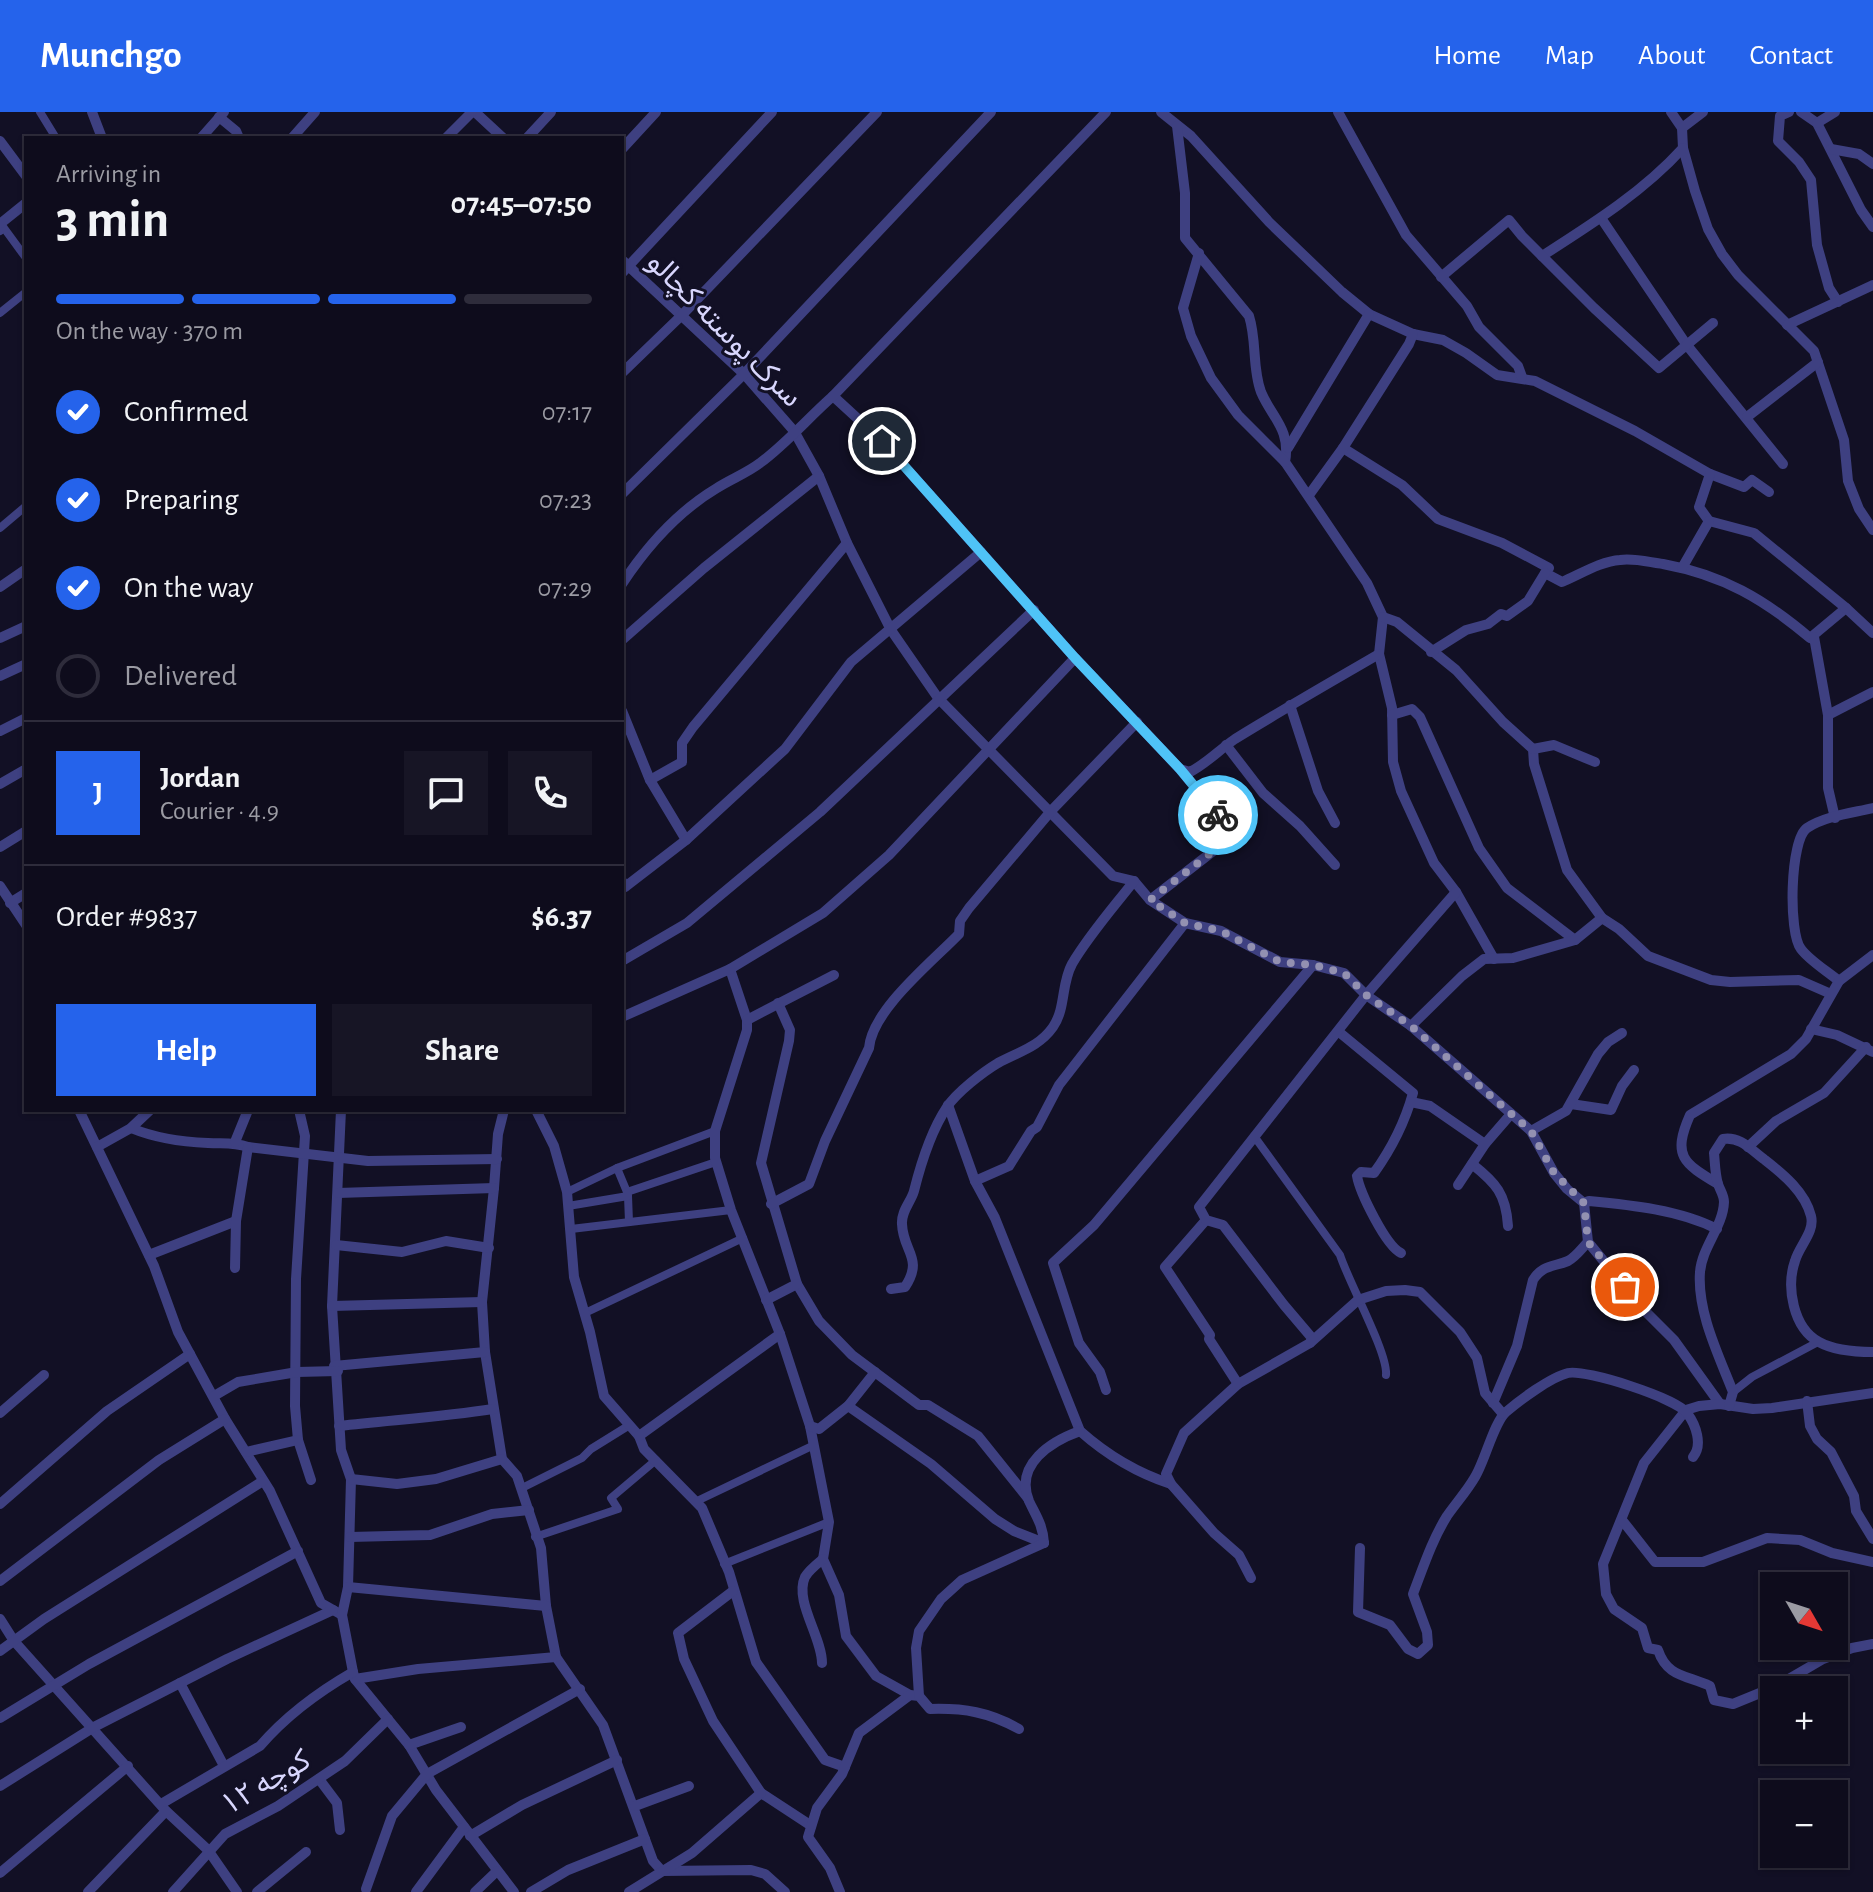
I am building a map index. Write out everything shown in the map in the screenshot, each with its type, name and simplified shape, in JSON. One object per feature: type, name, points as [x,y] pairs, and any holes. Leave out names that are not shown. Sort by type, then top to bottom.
[{"type":"street","points":[[40,112],[55,136]]},
{"type":"street","points":[[92,112],[101,136]]},
{"type":"street","points":[[294,136],[315,112]]},
{"type":"street","points":[[448,136],[474,112],[501,136]]},
{"type":"street","points":[[529,136],[551,112]]},
{"type":"street","points":[[624,147],[656,112]]},
{"type":"street","points":[[624,267],[772,112]]},
{"type":"street","points":[[624,371],[877,112]]},
{"type":"street","points":[[624,492],[744,374],[991,112]]},
{"type":"street","points":[[624,580],[644,550],[677,517],[714,489],[756,466],[781,447],[1106,112]]},
{"type":"street","points":[[1161,112],[1191,136],[1279,232],[1369,314],[1413,334],[1443,340],[1497,375],[1535,381],[1635,431],[1710,474],[1744,487],[1752,480],[1769,492]]},
{"type":"street","points":[[1338,112],[1406,235],[1467,306],[1479,327],[1518,366],[1522,377]]},
{"type":"street","points":[[1671,112],[1682,128],[1683,148],[1699,204],[1722,254],[1738,275],[1814,351],[1844,440],[1848,481],[1859,509],[1873,530]]},
{"type":"street","points":[[1682,128],[1703,112]]},
{"type":"street","points":[[1789,112],[1780,116],[1778,141],[1799,162],[1811,180],[1817,245],[1829,288],[1838,302]]},
{"type":"street","points":[[1801,112],[1817,123],[1861,210],[1873,227]]},
{"type":"street","points":[[1817,123],[1835,112]]},
{"type":"street","points":[[203,136],[222,114],[238,136]]},
{"type":"street","points":[[1177,126],[1185,193],[1185,238],[1249,316],[1254,330],[1257,374],[1262,394],[1277,417],[1288,448]]},
{"type":"street","points":[[0,141],[24,173]]},
{"type":"street","points":[[1542,256],[1601,218],[1662,171],[1683,148]]},
{"type":"street","points":[[1831,149],[1859,154],[1873,164]]},
{"type":"street","points":[[24,205],[1,226],[24,255]]},
{"type":"street","points":[[1601,218],[1686,344],[1783,464]]},
{"type":"street","points":[[1441,277],[1509,220],[1542,256],[1659,368],[1713,323]]},
{"type":"street","points":[[1199,253],[1183,308],[1191,336],[1211,378],[1238,415],[1285,462],[1367,583],[1383,617],[1379,654],[1392,715],[1393,762],[1401,791],[1434,863],[1456,892],[1494,959]]},
{"type":"street","name":"سرک پوسته کچالو","points":[[624,267],[682,315],[744,374],[794,431],[819,476],[847,543],[891,630],[938,698],[1113,876],[1134,881]]},
{"type":"street","points":[[1787,325],[1873,285]]},
{"type":"street","points":[[0,313],[24,294]]},
{"type":"street","points":[[1285,462],[1288,448],[1369,314]]},
{"type":"street","points":[[1309,495],[1343,448],[1413,334]]},
{"type":"street","points":[[1747,417],[1818,362]]},
{"type":"street","points":[[833,396],[882,441],[1075,658],[1180,769],[1234,835],[1150,900]]},
{"type":"street","points":[[1343,448],[1402,485],[1438,519],[1502,543],[1549,568],[1528,601],[1507,616],[1501,614],[1488,624],[1466,630],[1431,652]]},
{"type":"street","points":[[1710,474],[1699,507],[1709,521],[1754,533],[1873,633]]},
{"type":"street","points":[[624,638],[704,568],[819,476]]},
{"type":"street","points":[[0,528],[24,508]]},
{"type":"street","points":[[1682,568],[1709,521]]},
{"type":"street","points":[[650,780],[682,762],[682,743],[693,727],[847,543]]},
{"type":"street","points":[[624,885],[686,840],[785,749],[851,662],[981,552]]},
{"type":"street","points":[[1545,573],[1562,582],[1616,560],[1635,559],[1682,568],[1733,584],[1778,611],[1810,638],[1846,608]]},
{"type":"street","points":[[0,587],[24,570]]},
{"type":"street","points":[[624,960],[687,923],[820,812],[1034,610]]},
{"type":"street","points":[[1383,617],[1397,622],[1456,670],[1503,722],[1533,749],[1534,764],[1567,870],[1602,918],[1648,956],[1698,977],[1730,982],[1799,980],[1831,994]]},
{"type":"street","points":[[0,638],[24,627]]},
{"type":"street","points":[[1814,637],[1828,715],[1828,788],[1835,818]]},
{"type":"street","points":[[1180,769],[1190,772],[1210,761],[1226,745],[1379,654]]},
{"type":"street","points":[[624,1016],[730,969],[823,913],[889,855],[1075,658]]},
{"type":"street","points":[[0,676],[24,665]]},
{"type":"street","points":[[1828,715],[1873,692]]},
{"type":"street","points":[[1290,705],[1318,791],[1335,823]]},
{"type":"street","points":[[1392,715],[1412,709],[1420,717],[1486,858],[1507,888],[1582,936]]},
{"type":"street","points":[[624,716],[650,780],[686,840]]},
{"type":"street","points":[[0,731],[24,719]]},
{"type":"street","points":[[771,1204],[809,1184],[825,1141],[869,1048],[870,1033],[883,1013],[959,934],[960,921],[969,908],[1051,811],[1137,722]]},
{"type":"street","points":[[1226,745],[1263,793],[1300,826],[1335,865]]},
{"type":"street","points":[[1533,749],[1554,745],[1595,762]]},
{"type":"street","points":[[0,784],[24,770]]},
{"type":"street","points":[[1839,981],[1800,948],[1794,932],[1792,913],[1799,836],[1805,829],[1873,808]]},
{"type":"street","points":[[0,847],[24,832]]},
{"type":"street","points":[[891,1289],[905,1287],[914,1274],[913,1258],[902,1224],[905,1207],[913,1194],[921,1162],[948,1105],[979,1076],[1026,1051],[1053,1027],[1060,1014],[1064,983],[1072,964],[1134,881],[1150,900],[1185,923],[1221,931],[1280,962],[1313,965],[1344,973],[1366,995],[1411,1026],[1531,1131],[1554,1173],[1584,1203],[1588,1242],[1644,1310],[1674,1340],[1725,1405]]},
{"type":"street","points":[[0,886],[24,922]]},
{"type":"street","points":[[1310,1343],[1312,1338],[1223,1225],[1206,1220],[1199,1207],[1366,995],[1456,892]]},
{"type":"street","points":[[10,903],[24,894]]},
{"type":"street","points":[[1411,1026],[1484,959],[1513,958],[1582,936],[1602,918]]},
{"type":"street","points":[[975,1181],[1009,1166],[1031,1131],[1037,1127],[1059,1085],[1185,923]]},
{"type":"street","points":[[1718,1184],[1688,1166],[1683,1157],[1680,1147],[1690,1115],[1781,1061],[1806,1039],[1839,981],[1873,955]]},
{"type":"street","points":[[1106,1390],[1100,1372],[1079,1343],[1053,1263],[1094,1225],[1313,965]]},
{"type":"street","points":[[730,969],[747,1020],[747,1030],[715,1131],[716,1162],[731,1210],[780,1334],[810,1426],[829,1522],[823,1559],[839,1595],[846,1636],[876,1676],[915,1696],[930,1709],[963,1708],[1002,1719],[1019,1729]]},
{"type":"street","points":[[747,1020],[834,975]]},
{"type":"street","points":[[778,1003],[790,1030],[761,1163],[797,1284],[819,1321],[852,1355],[919,1405],[928,1405],[978,1436],[1027,1497],[1044,1528],[1044,1543]]},
{"type":"street","points":[[1748,1147],[1776,1121],[1824,1093],[1869,1049],[1811,1029]]},
{"type":"street","points":[[1339,1032],[1413,1093],[1396,1139],[1374,1173],[1361,1172],[1357,1176],[1383,1231],[1396,1251],[1401,1253]]},
{"type":"street","points":[[1531,1131],[1556,1118],[1571,1104],[1598,1054],[1608,1042],[1622,1033]]},
{"type":"street","points":[[1571,1104],[1611,1110],[1622,1086],[1634,1070]]},
{"type":"street","points":[[1411,1102],[1430,1106],[1485,1144]]},
{"type":"street","points":[[948,1105],[975,1181],[995,1218],[1080,1431],[1107,1454],[1171,1484]]},
{"type":"street","points":[[80,1112],[149,1255],[178,1332],[263,1481],[321,1603],[337,1612]]},
{"type":"street","points":[[97,1147],[131,1128],[148,1112]]},
{"type":"street","points":[[235,1142],[247,1112]]},
{"type":"street","points":[[299,1112],[305,1136],[296,1279],[295,1406],[298,1440],[311,1480]]},
{"type":"street","points":[[341,1112],[332,1306],[341,1450],[351,1479],[348,1587],[337,1612],[354,1675],[409,1745],[467,1832],[514,1892]]},
{"type":"street","points":[[504,1112],[498,1134],[482,1302],[485,1352],[502,1459],[517,1476],[541,1548],[546,1606],[556,1657],[603,1725],[653,1861],[662,1871],[751,1870],[765,1874],[785,1892]]},
{"type":"street","points":[[537,1112],[554,1146],[567,1192],[574,1277],[604,1396],[639,1436],[644,1449],[697,1501],[729,1572],[756,1662],[825,1760],[845,1767]]},
{"type":"street","points":[[1458,1185],[1485,1144],[1511,1114]]},
{"type":"street","points":[[131,1128],[165,1138],[211,1144],[235,1142],[248,1147],[368,1161],[497,1159]]},
{"type":"street","points":[[567,1192],[617,1168],[715,1131]]},
{"type":"street","points":[[1254,1136],[1340,1255],[1387,1369],[1386,1375]]},
{"type":"street","points":[[1733,1392],[1704,1308],[1700,1286],[1700,1270],[1706,1249],[1717,1229],[1724,1198],[1718,1184],[1714,1153],[1723,1139],[1737,1139],[1788,1178],[1812,1218],[1809,1232],[1795,1260],[1791,1290],[1796,1316],[1818,1342],[1853,1352],[1873,1352]]},
{"type":"street","points":[[235,1268],[236,1221],[248,1147]]},
{"type":"street","points":[[568,1206],[627,1194],[716,1162]]},
{"type":"street","points":[[1472,1164],[1495,1181],[1507,1211],[1508,1226]]},
{"type":"street","points":[[617,1168],[627,1194],[629,1222]]},
{"type":"street","points":[[338,1193],[494,1188]]},
{"type":"street","points":[[1584,1203],[1639,1206],[1693,1217],[1717,1229]]},
{"type":"street","points":[[571,1229],[731,1210]]},
{"type":"street","points":[[1206,1220],[1165,1267],[1238,1384]]},
{"type":"street","points":[[149,1255],[236,1221]]},
{"type":"street","points":[[585,1313],[743,1238]]},
{"type":"street","points":[[336,1245],[402,1252],[446,1241],[489,1248]]},
{"type":"street","points":[[1493,1403],[1517,1346],[1538,1271],[1571,1260],[1588,1242]]},
{"type":"street","points":[[766,1300],[797,1284]]},
{"type":"street","points":[[1251,1578],[1239,1555],[1206,1525],[1171,1484],[1166,1474],[1176,1447],[1184,1433],[1238,1384],[1310,1343],[1358,1300],[1386,1291],[1420,1292],[1460,1332],[1477,1358],[1485,1393],[1503,1414]]},
{"type":"street","points":[[332,1306],[482,1302]]},
{"type":"street","points":[[639,1436],[780,1334]]},
{"type":"street","points":[[1725,1405],[1733,1392],[1752,1377],[1818,1342]]},
{"type":"street","points":[[214,1396],[238,1382],[297,1372],[485,1352]]},
{"type":"street","points":[[0,1504],[107,1411],[190,1354]]},
{"type":"street","points":[[810,1426],[819,1429],[848,1406],[875,1372]]},
{"type":"street","points":[[1360,1548],[1358,1612],[1390,1625],[1408,1649],[1418,1654],[1428,1645],[1427,1632],[1413,1594],[1432,1545],[1446,1518],[1475,1477],[1503,1414],[1526,1397],[1569,1373],[1585,1374],[1661,1396],[1686,1410],[1699,1441],[1693,1457]]},
{"type":"street","points":[[0,1413],[44,1375]]},
{"type":"street","points":[[1873,1393],[1753,1409],[1725,1405],[1686,1410],[1644,1463],[1603,1564],[1606,1594],[1614,1609],[1642,1628],[1648,1648],[1658,1650],[1662,1663],[1681,1677],[1710,1686],[1714,1700],[1733,1704],[1777,1686],[1823,1659],[1873,1644]]},
{"type":"street","points":[[1807,1401],[1810,1426],[1817,1439],[1831,1452],[1854,1496],[1856,1511],[1873,1539]]},
{"type":"street","points":[[848,1406],[931,1464],[995,1519],[1014,1531],[1044,1543]]},
{"type":"street","points":[[339,1426],[413,1417],[444,1417],[493,1409]]},
{"type":"street","points":[[0,1581],[159,1460],[225,1419]]},
{"type":"street","points":[[522,1488],[582,1458],[628,1426]]},
{"type":"street","points":[[1027,1497],[1031,1465],[1041,1450],[1080,1431]]},
{"type":"street","points":[[246,1452],[298,1440]]},
{"type":"street","points":[[697,1501],[812,1446]]},
{"type":"street","points":[[351,1479],[397,1484],[436,1479],[502,1459]]},
{"type":"street","points":[[535,1537],[618,1509],[611,1498],[656,1460]]},
{"type":"street","points":[[0,1651],[263,1481]]},
{"type":"street","points":[[350,1537],[430,1535],[492,1514],[529,1510]]},
{"type":"street","points":[[1622,1520],[1655,1562],[1703,1562],[1767,1538],[1800,1540],[1856,1560],[1873,1562]]},
{"type":"street","points":[[724,1564],[829,1522]]},
{"type":"street","points":[[915,1696],[919,1631],[941,1599],[962,1580],[1044,1543]]},
{"type":"street","points":[[0,1718],[55,1684],[298,1551]]},
{"type":"street","points":[[822,1663],[822,1648],[804,1599],[803,1586],[806,1575],[823,1559]]},
{"type":"street","points":[[348,1587],[546,1606]]},
{"type":"street","points":[[733,1591],[678,1633],[684,1659],[713,1721],[761,1793],[810,1825]]},
{"type":"street","points":[[0,1786],[94,1727],[180,1683],[337,1612]]},
{"type":"street","points":[[0,1619],[14,1641],[164,1807],[208,1850],[237,1892]]},
{"type":"street","points":[[88,1892],[164,1807],[224,1766],[260,1746],[269,1735],[328,1687],[354,1675],[556,1657]]},
{"type":"street","points":[[180,1683],[224,1766]]},
{"type":"street","points":[[366,1889],[392,1816],[427,1774],[580,1689]]},
{"type":"street","points":[[840,1892],[830,1868],[808,1837],[810,1825],[817,1808],[845,1767],[859,1733],[915,1696]]},
{"type":"street","name":"کوچه ۱۲","points":[[173,1892],[225,1834],[278,1806],[345,1761],[388,1719]]},
{"type":"street","points":[[409,1745],[461,1727]]},
{"type":"street","points":[[416,1892],[467,1832],[617,1760]]},
{"type":"street","points":[[0,1873],[128,1766]]},
{"type":"street","points":[[319,1779],[337,1803],[340,1830]]},
{"type":"street","points":[[635,1806],[689,1786]]},
{"type":"street","points":[[629,1892],[692,1853],[761,1793]]},
{"type":"street","points":[[531,1892],[568,1870],[645,1839]]},
{"type":"street","points":[[257,1892],[306,1852]]},
{"type":"street","points":[[475,1892],[497,1871]]},
{"type":"way so far","points":[[1218,815],[1234,835],[1150,900],[1185,923],[1221,931],[1280,962],[1313,965],[1344,973],[1366,995],[1411,1026],[1531,1131],[1554,1173],[1584,1203],[1588,1242],[1625,1287]]},
{"type":"route","points":[[882,441],[1075,658],[1180,769],[1218,815]]}]
